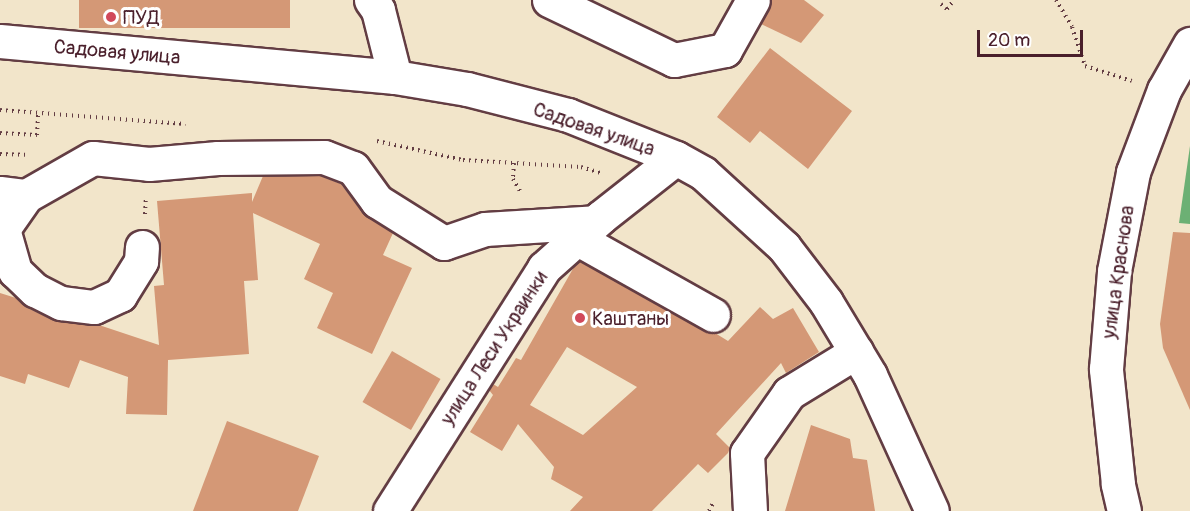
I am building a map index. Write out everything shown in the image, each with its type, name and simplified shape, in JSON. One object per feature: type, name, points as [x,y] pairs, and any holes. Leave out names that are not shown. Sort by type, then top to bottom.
[{"type":"main road","points":[[371,0],[378,10],[395,77]]},
{"type":"main road","points":[[549,0],[674,60],[724,50],[753,0]]},
{"type":"main road","name":"Садовая улица","points":[[0,41],[395,77],[467,89],[568,115],[676,158],[703,173],[784,247],[826,302],[870,375],[932,511]]},
{"type":"main road","name":"улица Краснова","points":[[1124,511],[1118,484],[1106,369],[1114,271],[1133,172],[1164,90],[1190,44]]},
{"type":"main road","points":[[142,247],[141,261],[120,295],[94,307],[61,303],[35,290],[15,271],[3,229],[13,194],[93,158],[149,164],[218,158],[324,157],[352,168],[377,201],[444,243],[485,229],[585,230],[713,315]]},
{"type":"main road","name":"улица Леси Украинки","points":[[390,511],[544,268],[585,230],[676,158]]},
{"type":"main road","points":[[750,511],[747,453],[789,393],[856,352]]},
{"type":"path","points":[[941,4],[947,9],[954,0]]},
{"type":"path","points":[[1056,0],[1072,27],[1085,66],[1164,90]]},
{"type":"path","points":[[0,133],[37,135],[38,114]]},
{"type":"path","points":[[142,247],[149,164]]},
{"type":"green space","points":[[1190,146],[1190,224],[1179,223]]},
{"type":"building","points":[[79,0],[290,0],[290,28],[79,28]]},
{"type":"building","points":[[772,0],[804,0],[824,15],[801,43],[761,24]]},
{"type":"building","points":[[770,48],[852,111],[808,169],[760,131],[750,143],[717,117]]},
{"type":"building","points":[[263,176],[321,176],[341,184],[362,212],[393,233],[383,255],[412,268],[372,354],[317,328],[333,293],[304,279],[320,244],[253,213],[258,280],[244,281],[249,354],[168,360],[167,415],[126,414],[128,377],[80,360],[69,388],[28,374],[25,384],[0,376],[0,293],[16,298],[26,307],[53,320],[99,325],[159,345],[154,286],[164,285],[157,201],[252,193],[252,202]]},
{"type":"building","points":[[1173,232],[1190,233],[1190,410],[1163,348],[1160,324]]},
{"type":"building","points":[[579,261],[704,331],[715,333],[728,341],[760,307],[773,319],[793,308],[819,352],[786,373],[781,363],[716,434],[730,448],[728,453],[708,473],[698,464],[652,511],[570,511],[583,497],[551,479],[554,467],[518,424],[502,451],[470,432],[493,395],[489,390],[493,384],[498,387],[516,358],[521,360]],"holes":[[[567,347],[637,387],[583,435],[530,405]]]},
{"type":"building","points":[[392,351],[440,379],[411,430],[362,402]]},
{"type":"building","points":[[227,421],[319,456],[298,511],[193,511]]},
{"type":"building","points":[[811,425],[850,439],[853,458],[867,460],[875,511],[785,511]]},
{"type":"place","name":"ПУД","points":[[111,17]]},
{"type":"place","name":"Каштаны","points":[[580,318]]}]
